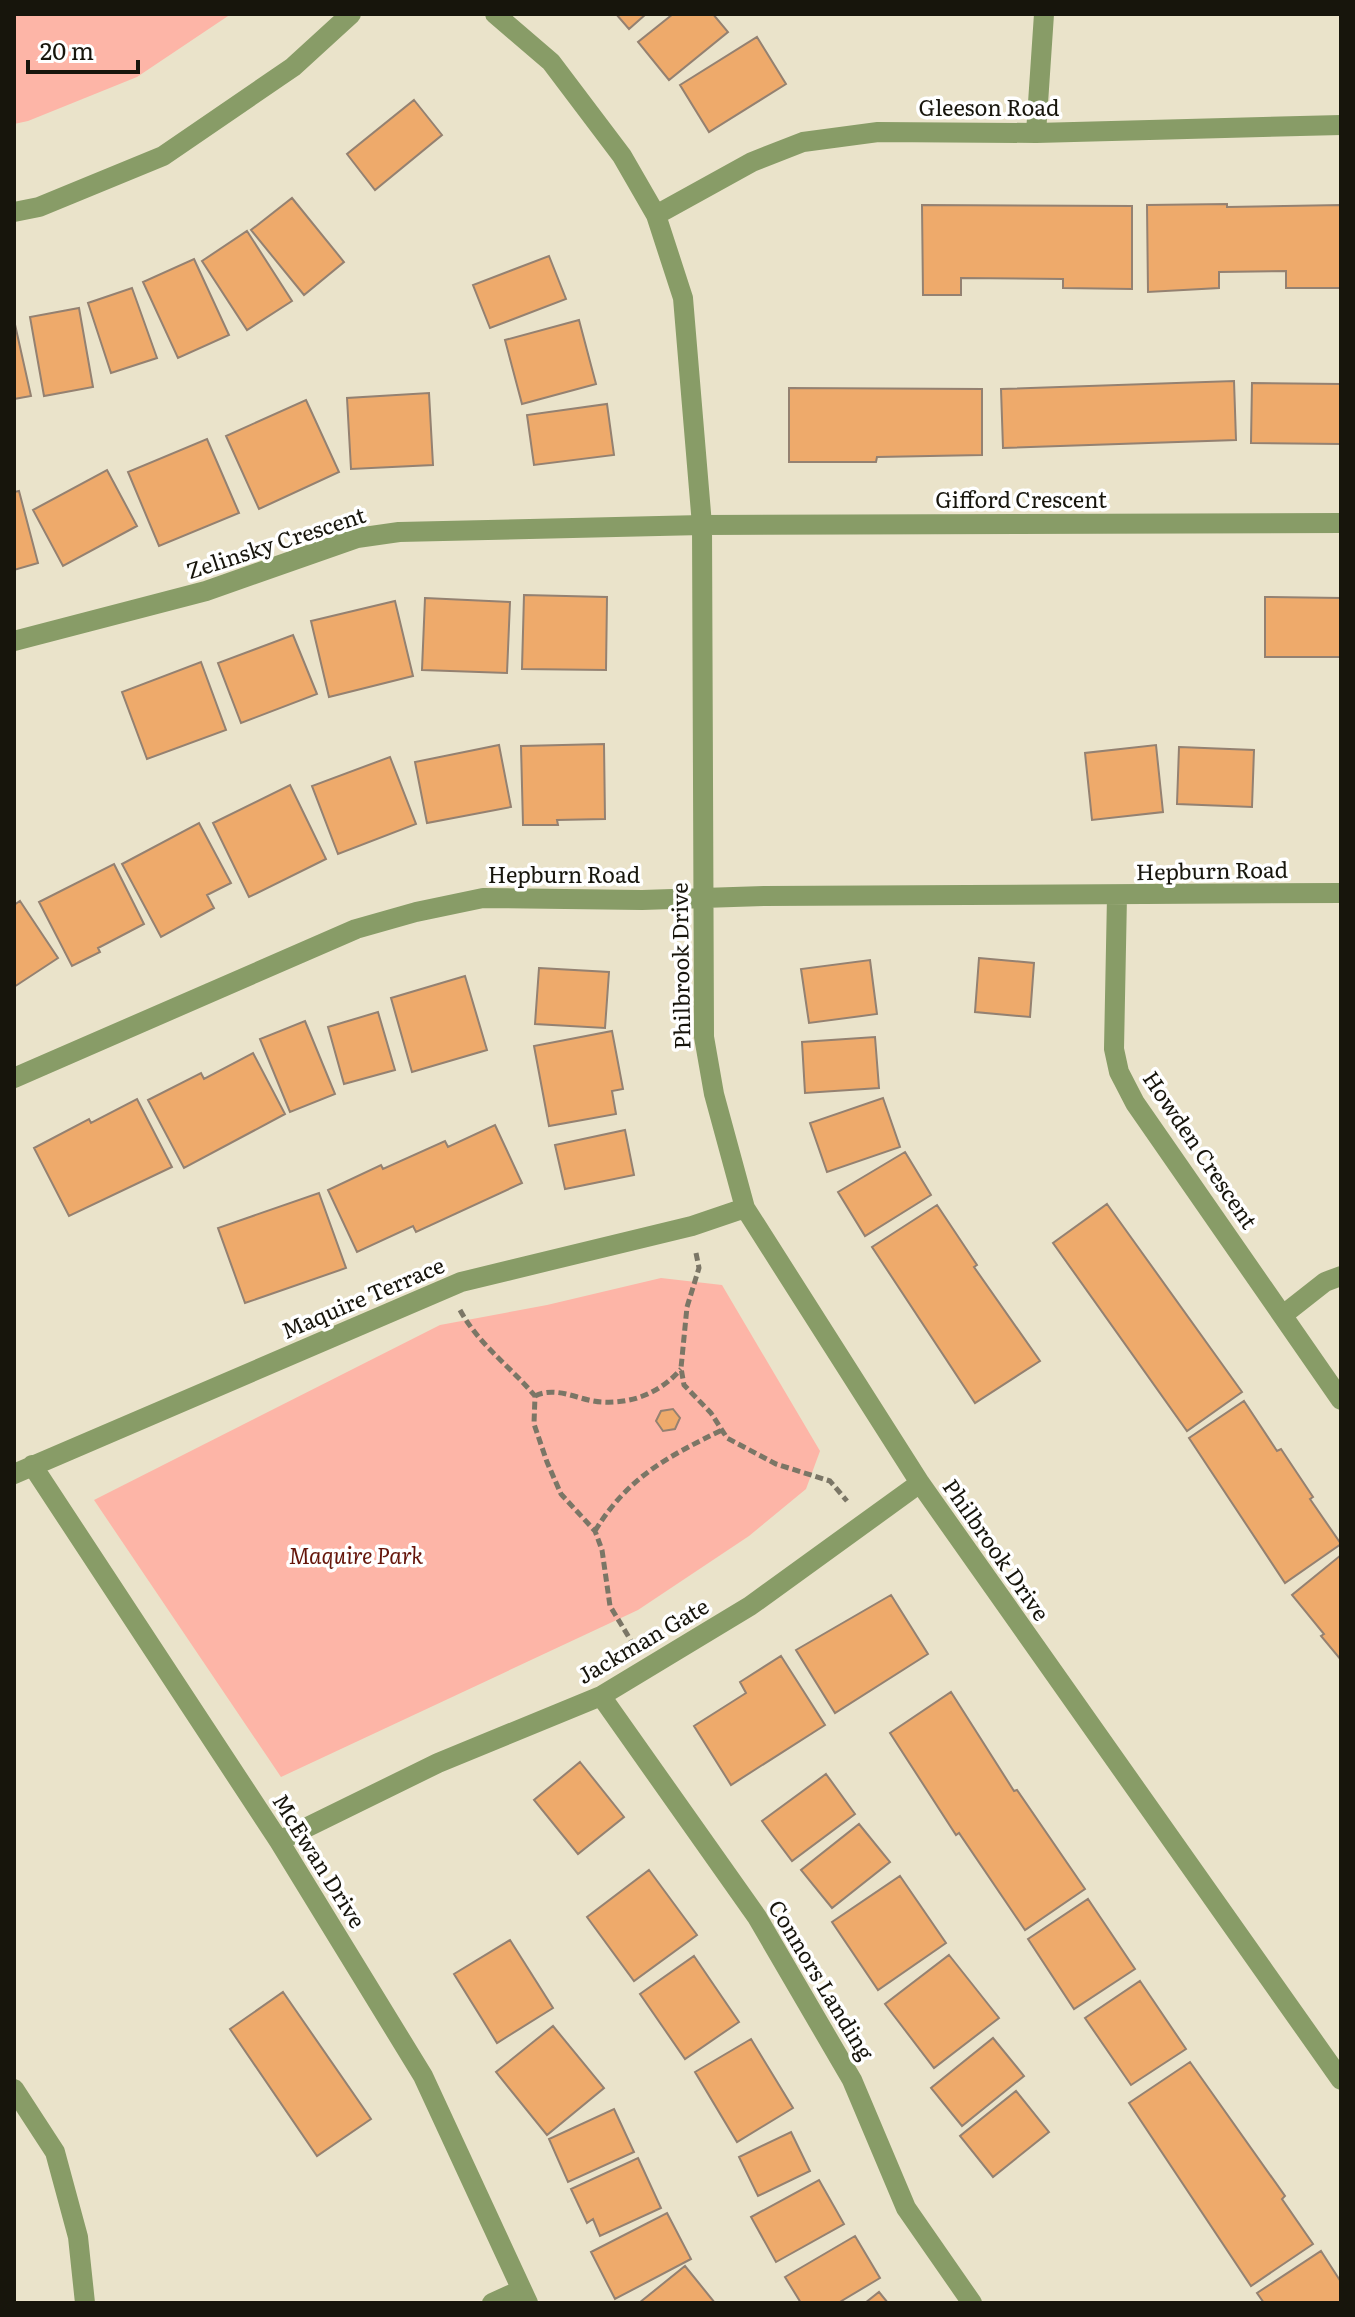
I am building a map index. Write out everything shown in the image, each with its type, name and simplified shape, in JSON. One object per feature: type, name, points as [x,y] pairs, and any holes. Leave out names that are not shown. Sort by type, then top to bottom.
[{"type":"street","points":[[14,212],[39,207],[163,156],[293,67],[351,14]]},
{"type":"street","name":"Philbrook Drive","points":[[495,14],[551,62],[622,156],[656,215],[683,298],[702,525],[704,1037],[714,1094],[745,1208],[920,1483],[1341,2080]]},
{"type":"street","points":[[1036,133],[1044,14]]},
{"type":"street","name":"Gleeson Road","points":[[656,215],[752,162],[803,142],[878,132],[1036,133],[1341,125]]},
{"type":"street","name":"Gifford Crescent","points":[[702,525],[1341,523]]},
{"type":"street","name":"Zelinsky Crescent","points":[[14,641],[206,591],[357,538],[399,532],[702,525]]},
{"type":"street","name":"Hepburn Road","points":[[14,1078],[356,929],[483,898],[1341,893]]},
{"type":"street","name":"Howden Crescent","points":[[1117,896],[1114,1049],[1119,1072],[1135,1103],[1341,1400]]},
{"type":"street","name":"Maquire Terrace","points":[[23,1470],[448,1288],[508,1269],[692,1226],[745,1208]]},
{"type":"street","points":[[1283,1315],[1325,1282],[1341,1276]]},
{"type":"street","name":"McEwan Drive","points":[[23,1470],[279,1841],[423,2076],[525,2297]]},
{"type":"street","name":"Jackman Gate","points":[[279,1841],[438,1763],[601,1696],[750,1606],[920,1483]]},
{"type":"street","name":"Connors Landing","points":[[601,1696],[757,1917],[852,2080],[906,2208],[972,2303]]},
{"type":"street","points":[[14,2089],[55,2152],[78,2237],[85,2303]]},
{"type":"street","points":[[492,2303],[525,2297]]},
{"type":"path","points":[[692,1226],[699,1268],[687,1307],[681,1368],[684,1385],[711,1413],[727,1438],[776,1464],[830,1481],[866,1523]]},
{"type":"path","points":[[448,1288],[470,1327],[535,1396],[534,1424],[556,1483],[570,1506],[595,1531],[602,1550],[610,1606],[649,1667]]},
{"type":"path","points":[[535,1396],[545,1391],[602,1402],[632,1400],[666,1386],[681,1368]]},
{"type":"path","points":[[595,1531],[617,1498],[663,1459],[722,1430]]},
{"type":"green space","points":[[14,14],[231,14],[137,77],[14,124]]},
{"type":"green space","name":"Maquire Park","points":[[661,1278],[722,1285],[820,1451],[806,1489],[749,1536],[638,1610],[281,1777],[94,1500],[440,1325],[547,1305]]},
{"type":"building","points":[[616,14],[646,14],[629,29]]},
{"type":"building","points":[[673,14],[713,14],[728,32],[669,80],[638,42]]},
{"type":"building","points":[[757,37],[786,84],[709,132],[680,85]]},
{"type":"building","points":[[414,100],[442,135],[375,190],[347,154]]},
{"type":"building","points":[[292,198],[344,262],[304,295],[251,230]]},
{"type":"building","points":[[1227,204],[1227,207],[1341,205],[1341,288],[1286,288],[1286,271],[1219,272],[1219,288],[1148,292],[1147,205]]},
{"type":"building","points":[[922,205],[1132,206],[1132,289],[1063,288],[1063,279],[961,278],[961,295],[923,295]]},
{"type":"building","points":[[247,231],[292,301],[247,330],[202,261]]},
{"type":"building","points":[[549,256],[566,299],[490,328],[473,285]]},
{"type":"building","points":[[194,259],[229,335],[178,358],[143,282]]},
{"type":"building","points":[[132,288],[157,358],[111,373],[88,303]]},
{"type":"building","points":[[79,308],[93,387],[44,396],[30,317]]},
{"type":"building","points":[[14,320],[31,396],[14,399]]},
{"type":"building","points":[[579,320],[596,384],[522,404],[505,340]]},
{"type":"building","points":[[1234,381],[1236,440],[1003,448],[1001,389]]},
{"type":"building","points":[[1252,383],[1341,384],[1341,444],[1251,443]]},
{"type":"building","points":[[789,388],[982,389],[982,455],[877,457],[876,462],[789,462]]},
{"type":"building","points":[[429,393],[433,465],[351,469],[347,398]]},
{"type":"building","points":[[306,400],[339,472],[259,509],[226,436]]},
{"type":"building","points":[[607,404],[614,455],[534,465],[527,415]]},
{"type":"building","points":[[207,439],[239,513],[159,546],[128,472]]},
{"type":"building","points":[[107,470],[137,526],[63,566],[33,510]]},
{"type":"building","points":[[19,491],[38,563],[14,570],[14,492]]},
{"type":"building","points":[[524,595],[607,597],[606,670],[522,669]]},
{"type":"building","points":[[1265,597],[1341,598],[1341,657],[1265,657]]},
{"type":"building","points":[[425,598],[510,602],[507,673],[422,670]]},
{"type":"building","points":[[395,601],[413,676],[329,697],[311,621]]},
{"type":"building","points":[[293,635],[317,694],[241,723],[218,663]]},
{"type":"building","points":[[201,662],[226,730],[147,759],[122,692]]},
{"type":"building","points":[[604,744],[605,819],[557,820],[558,825],[523,825],[521,746]]},
{"type":"building","points":[[499,745],[511,807],[427,823],[415,762]]},
{"type":"building","points":[[1156,745],[1163,812],[1092,820],[1085,753]]},
{"type":"building","points":[[1179,747],[1254,750],[1252,807],[1177,804]]},
{"type":"building","points":[[390,757],[416,824],[338,854],[312,786]]},
{"type":"building","points":[[290,785],[326,859],[249,897],[213,823]]},
{"type":"building","points":[[199,823],[231,883],[207,895],[214,908],[161,937],[122,864]]},
{"type":"building","points":[[114,864],[144,924],[98,948],[100,952],[72,966],[39,902]]},
{"type":"building","points":[[20,901],[58,958],[14,987],[14,905]]},
{"type":"building","points":[[979,958],[1034,963],[1030,1017],[975,1012]]},
{"type":"building","points":[[870,960],[877,1014],[809,1023],[801,969]]},
{"type":"building","points":[[539,968],[609,972],[605,1028],[535,1024]]},
{"type":"building","points":[[465,976],[487,1050],[412,1072],[391,998]]},
{"type":"building","points":[[378,1012],[395,1070],[344,1084],[328,1027]]},
{"type":"building","points":[[305,1021],[335,1094],[290,1112],[260,1039]]},
{"type":"building","points":[[612,1031],[623,1089],[612,1091],[616,1114],[549,1126],[534,1046]]},
{"type":"building","points":[[875,1037],[879,1088],[805,1093],[802,1042]]},
{"type":"building","points":[[253,1053],[285,1114],[184,1168],[148,1100],[201,1073],[204,1079]]},
{"type":"building","points":[[883,1098],[900,1147],[827,1172],[810,1123]]},
{"type":"building","points":[[137,1099],[172,1167],[69,1216],[34,1148],[89,1119],[91,1123]]},
{"type":"building","points":[[495,1125],[522,1183],[416,1232],[413,1226],[357,1252],[328,1190],[381,1165],[383,1169],[445,1141],[448,1147]]},
{"type":"building","points":[[625,1130],[634,1175],[565,1189],[555,1145]]},
{"type":"building","points":[[905,1152],[931,1195],[865,1236],[838,1192]]},
{"type":"building","points":[[319,1193],[346,1268],[245,1303],[218,1228]]},
{"type":"building","points":[[1107,1204],[1242,1392],[1187,1431],[1053,1243]]},
{"type":"building","points":[[937,1205],[977,1265],[974,1267],[1040,1361],[975,1403],[872,1247]]},
{"type":"building","points":[[1244,1401],[1277,1451],[1281,1449],[1341,1544],[1285,1583],[1189,1438]]},
{"type":"building","points":[[673,1409],[680,1418],[675,1429],[663,1431],[656,1421],[661,1411]]},
{"type":"building","points":[[1341,1555],[1341,1660],[1292,1595]]},
{"type":"building","points":[[891,1595],[928,1654],[835,1713],[796,1650]]},
{"type":"building","points":[[781,1656],[825,1725],[731,1785],[694,1726],[746,1693],[740,1682]]},
{"type":"building","points":[[951,1692],[1014,1791],[1017,1790],[1085,1889],[1025,1930],[959,1833],[956,1835],[890,1733]]},
{"type":"building","points":[[580,1762],[624,1817],[578,1854],[534,1800]]},
{"type":"building","points":[[826,1774],[855,1814],[792,1861],[762,1821]]},
{"type":"building","points":[[859,1824],[890,1862],[832,1908],[801,1870]]},
{"type":"building","points":[[649,1870],[697,1935],[634,1981],[587,1917]]},
{"type":"building","points":[[900,1876],[946,1943],[878,1990],[832,1922]]},
{"type":"building","points":[[1088,1899],[1135,1969],[1074,2009],[1028,1939]]},
{"type":"building","points":[[510,1940],[553,2008],[497,2043],[454,1974]]},
{"type":"building","points":[[949,1955],[999,2018],[934,2068],[885,2004]]},
{"type":"building","points":[[694,1956],[739,2022],[685,2059],[640,1994]]},
{"type":"building","points":[[1140,1981],[1186,2049],[1131,2085],[1085,2018]]},
{"type":"building","points":[[283,1992],[371,2119],[317,2156],[230,2029]]},
{"type":"building","points":[[553,2026],[604,2088],[547,2135],[496,2072]]},
{"type":"building","points":[[993,2038],[1024,2076],[962,2126],[931,2088]]},
{"type":"building","points":[[751,2039],[793,2108],[737,2142],[695,2072]]},
{"type":"building","points":[[1190,2062],[1285,2196],[1282,2199],[1313,2244],[1251,2286],[1129,2103]]},
{"type":"building","points":[[1016,2091],[1049,2132],[993,2177],[960,2136]]},
{"type":"building","points":[[614,2109],[634,2152],[568,2182],[549,2139]]},
{"type":"building","points":[[791,2132],[810,2171],[758,2196],[739,2157]]},
{"type":"building","points":[[638,2158],[661,2208],[600,2236],[593,2219],[587,2223],[571,2189]]},
{"type":"building","points":[[819,2180],[844,2224],[776,2262],[751,2217]]},
{"type":"building","points":[[667,2213],[691,2259],[615,2299],[591,2252]]},
{"type":"building","points":[[855,2236],[880,2278],[838,2303],[801,2303],[785,2277]]},
{"type":"building","points":[[1321,2251],[1341,2282],[1341,2303],[1264,2303],[1257,2293]]},
{"type":"building","points":[[685,2266],[715,2303],[639,2303]]},
{"type":"building","points":[[879,2292],[888,2303],[865,2303]]}]
